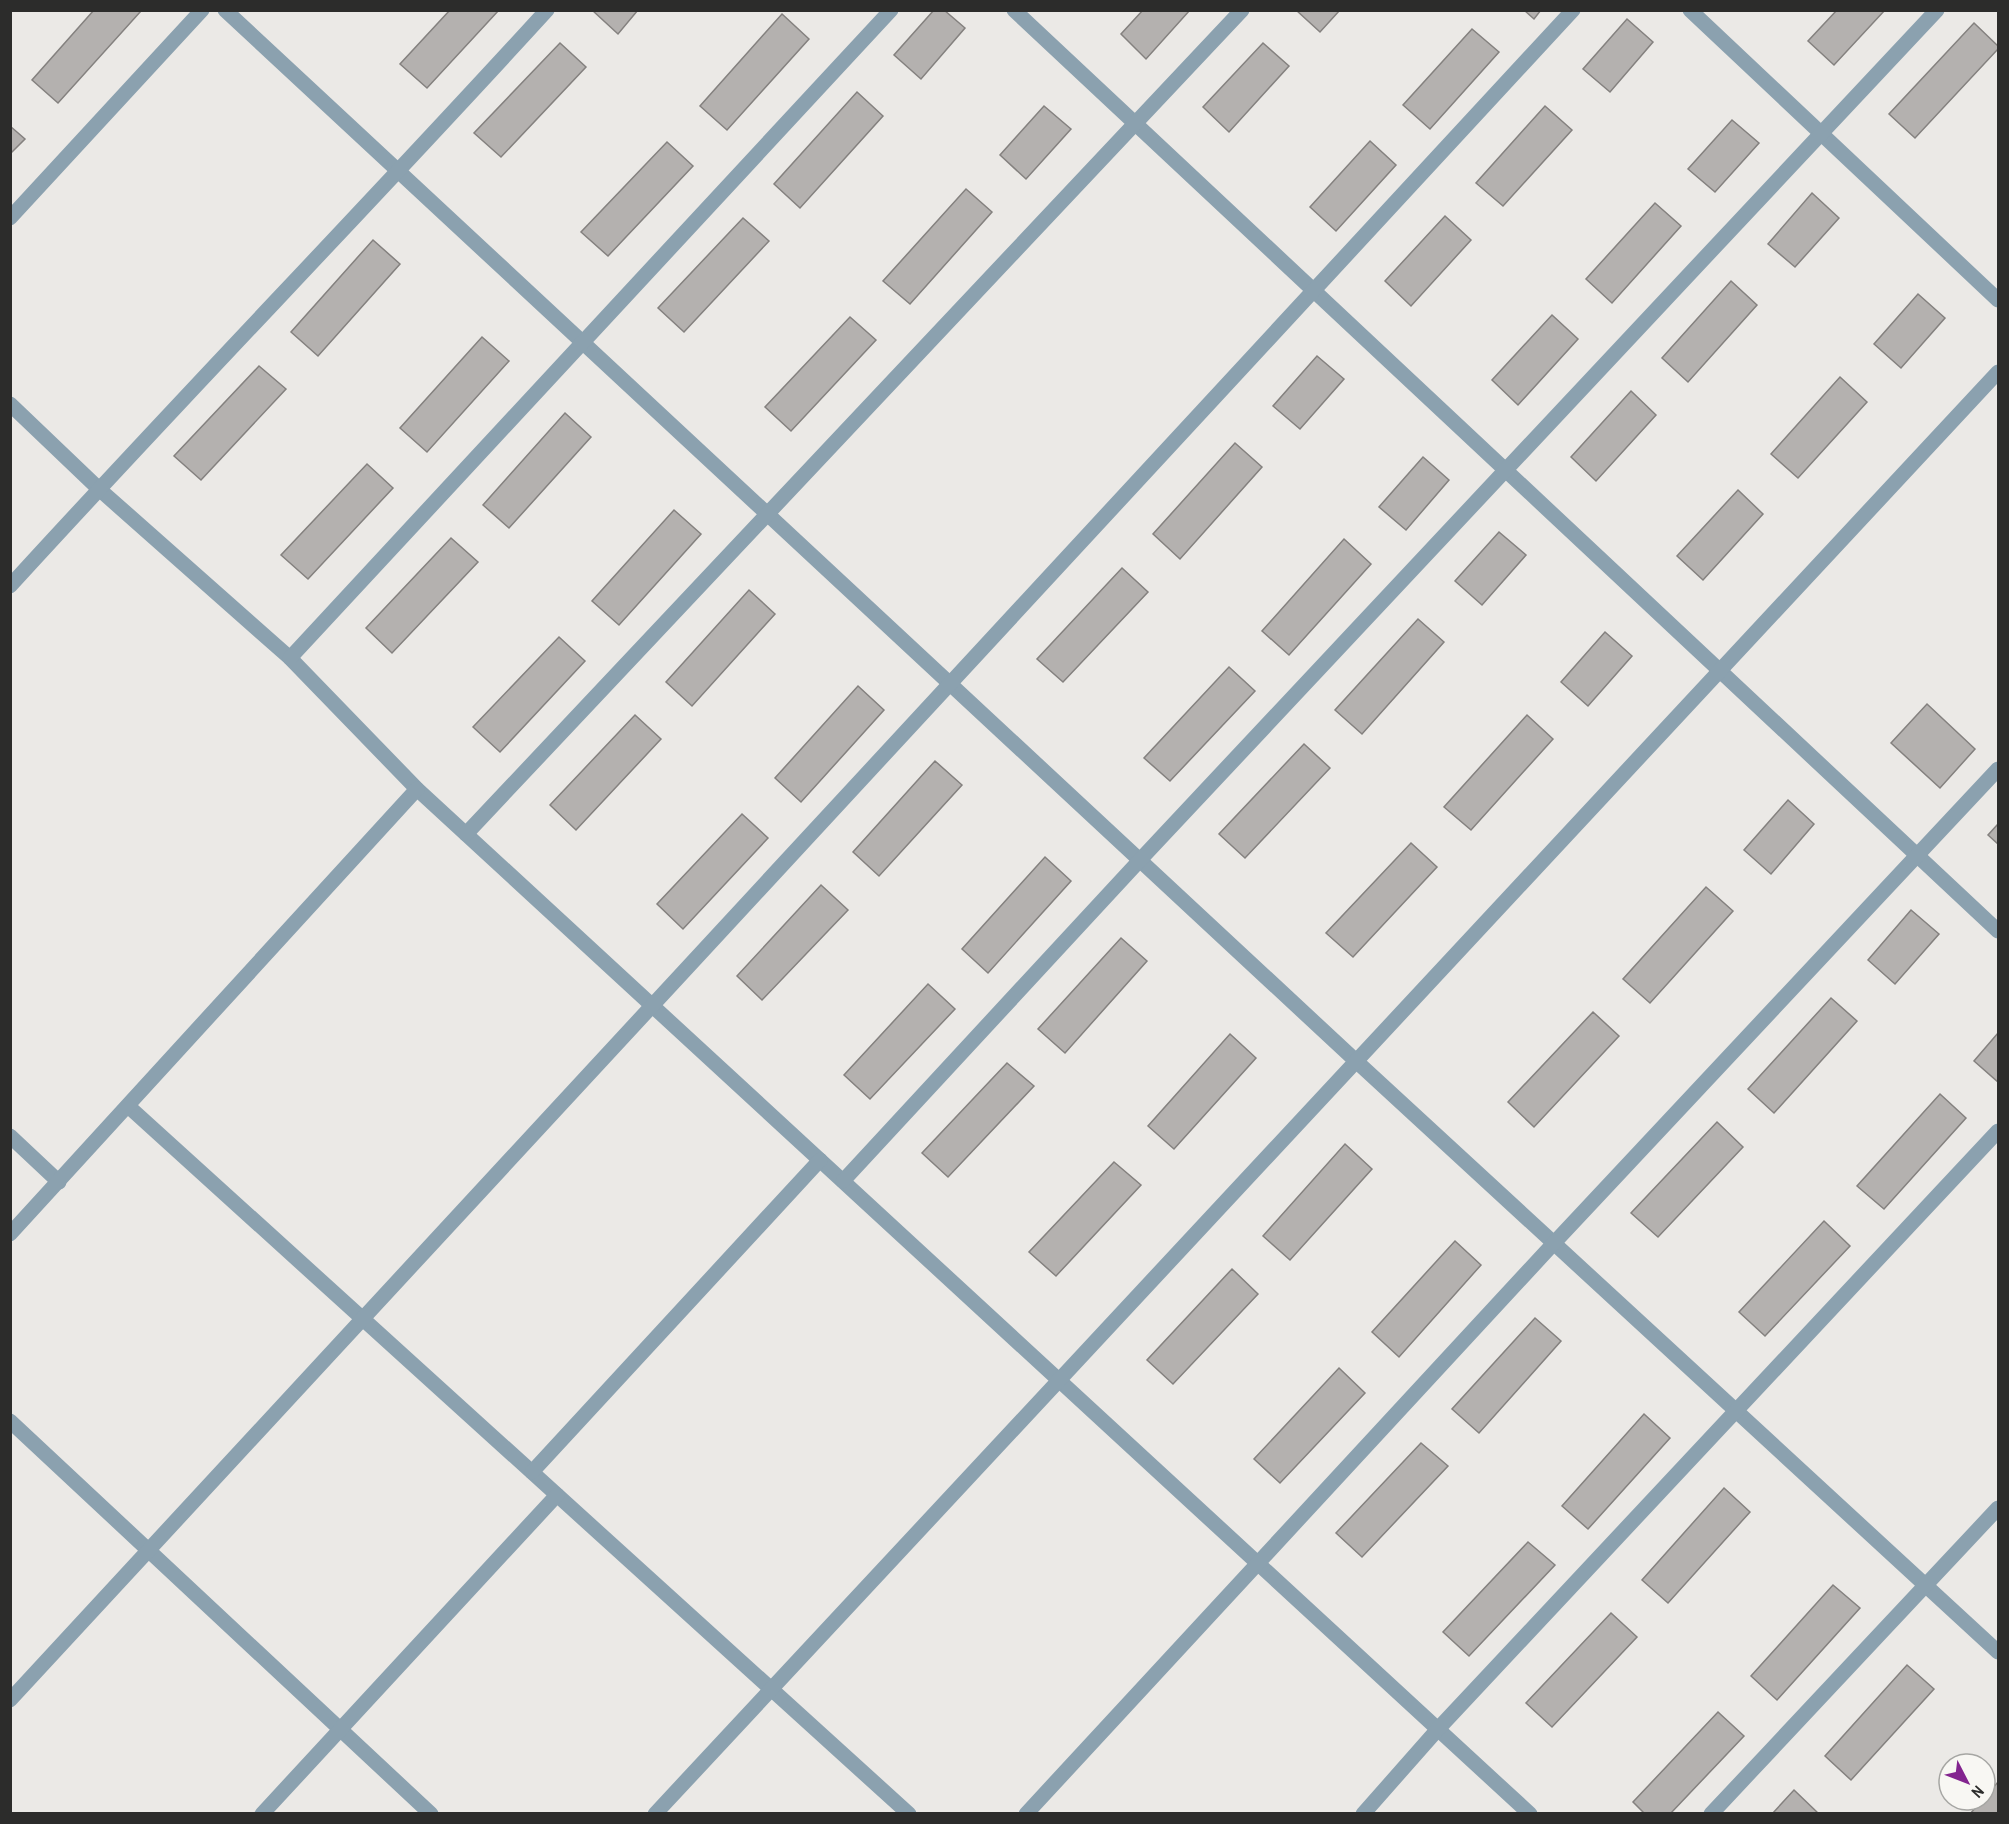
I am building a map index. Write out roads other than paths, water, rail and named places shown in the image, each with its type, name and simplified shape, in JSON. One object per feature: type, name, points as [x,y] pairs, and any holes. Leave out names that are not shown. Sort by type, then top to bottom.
[{"type":"street","points":[[10,218],[202,10]]},
{"type":"street","points":[[225,10],[1356,1061],[1998,1652]]},
{"type":"street","points":[[10,586],[399,172],[547,10]]},
{"type":"street","points":[[290,658],[891,10]]},
{"type":"street","points":[[1014,10],[1998,931]]},
{"type":"street","points":[[466,834],[1242,10]]},
{"type":"street","points":[[10,1700],[1573,10]]},
{"type":"street","points":[[1690,10],[1998,300]]},
{"type":"street","points":[[843,1181],[1140,860],[1937,10]]},
{"type":"street","points":[[655,1814],[1998,372]]},
{"type":"street","points":[[10,404],[99,489],[290,658],[417,789],[1530,1814]]},
{"type":"street","points":[[1026,1814],[1554,1243],[1998,769]]},
{"type":"street","points":[[10,1234],[417,789]]},
{"type":"street","points":[[128,1106],[909,1814]]},
{"type":"street","points":[[1363,1814],[1438,1729],[1998,1131]]},
{"type":"street","points":[[10,1136],[59,1182]]},
{"type":"street","points":[[532,1472],[820,1160]]},
{"type":"street","points":[[10,1421],[431,1814]]},
{"type":"street","points":[[262,1814],[557,1495]]},
{"type":"street","points":[[1711,1814],[1998,1508]]}]
